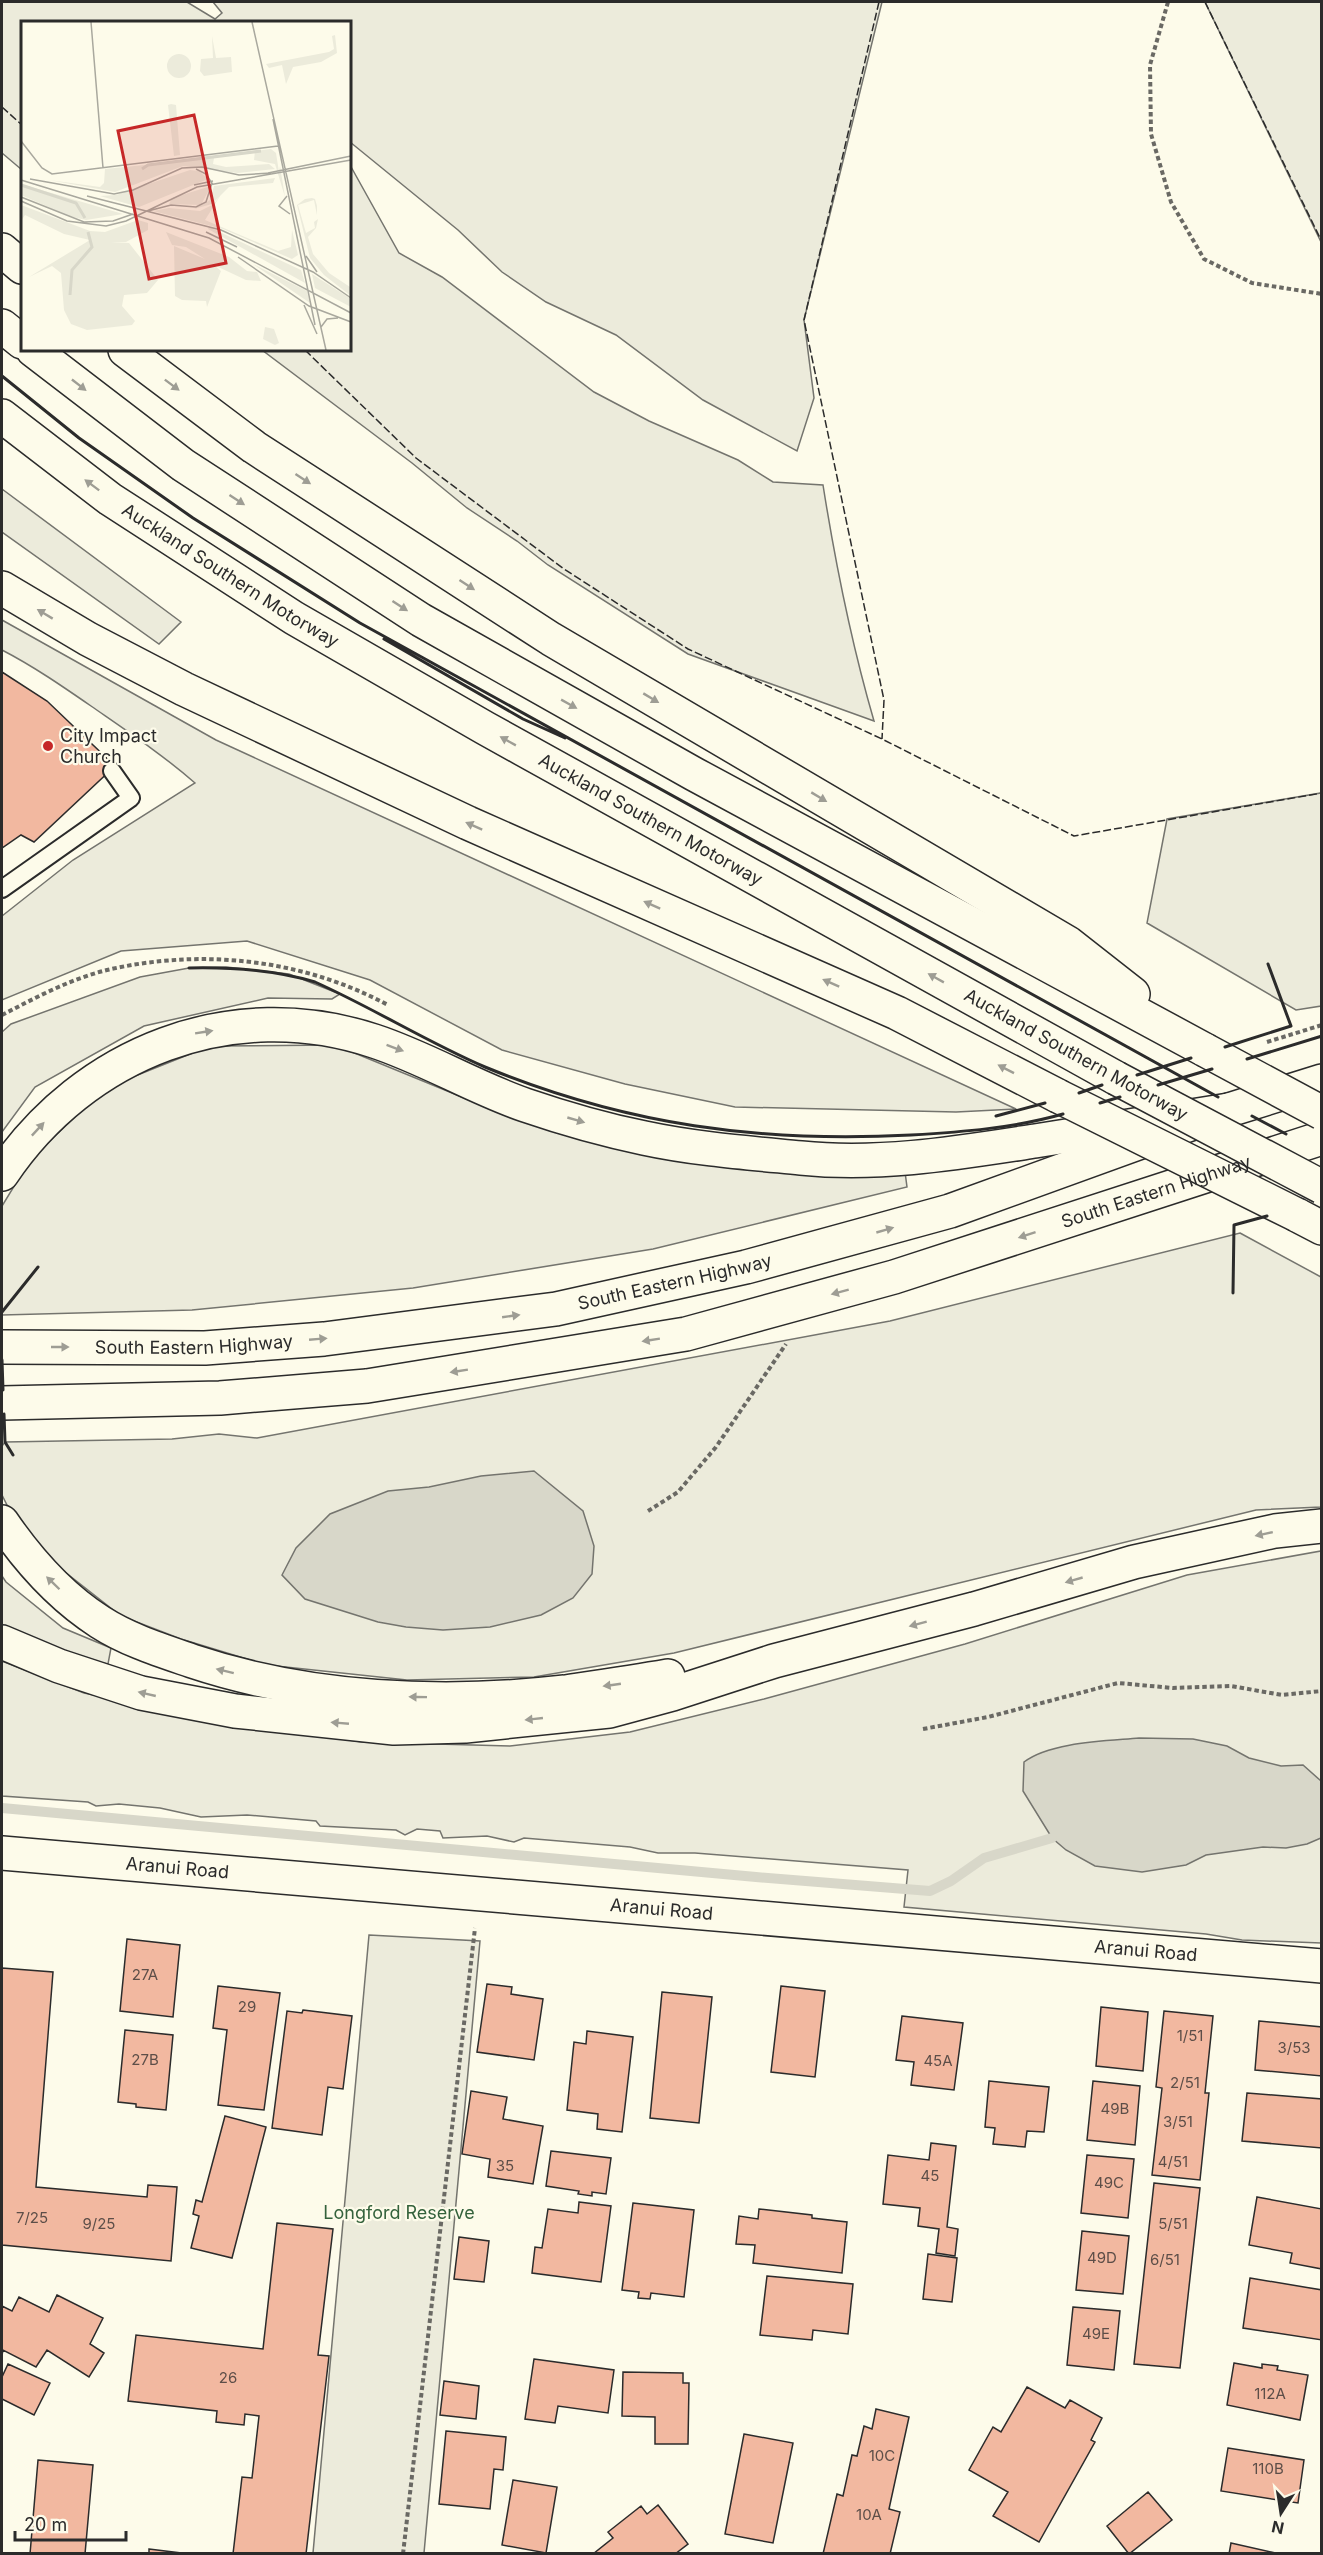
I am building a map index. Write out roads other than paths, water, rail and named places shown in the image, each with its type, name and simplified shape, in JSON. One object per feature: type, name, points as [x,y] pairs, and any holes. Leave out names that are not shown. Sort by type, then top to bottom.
[{"type":"main road","points":[[2,250],[21,266]]},
{"type":"main road","points":[[2,326],[21,341]]},
{"type":"main road","points":[[34,351],[183,465],[421,620],[694,774],[1322,1113]]},
{"type":"main road","points":[[126,351],[254,447],[551,639],[1068,943],[1205,1050]]},
{"type":"main road","name":"Auckland Southern Motorway","points":[[2,416],[110,499],[294,618],[495,734],[1116,1078],[1322,1187]]},
{"type":"main road","points":[[2,588],[88,639],[184,689],[468,823],[897,1013],[1309,1221]]},
{"type":"main road","points":[[2,1174],[18,1150],[52,1112],[114,1068],[153,1048],[194,1033],[243,1026],[297,1024],[363,1038],[414,1055],[524,1105],[645,1138],[804,1159],[872,1161],[939,1156],[1229,1110]]},
{"type":"main road","name":"South Eastern Highway","points":[[2,1347],[205,1348],[324,1339],[556,1309],[746,1268],[950,1211],[1229,1110],[1322,1082]]},
{"type":"main road","name":"South Eastern Highway","points":[[2,1403],[220,1398],[367,1386],[686,1334],[894,1277],[1322,1138]]},
{"type":"main road","points":[[2,1522],[54,1585],[99,1621],[145,1645],[217,1669],[273,1682],[344,1692],[472,1698],[564,1692],[774,1661]]},
{"type":"main road","points":[[2,1642],[58,1666],[141,1693],[235,1711],[394,1728],[465,1726],[609,1711],[672,1694],[774,1661],[963,1612],[1134,1562],[1275,1531],[1322,1526]]},
{"type":"main road","name":"Aranui Road","points":[[2,1853],[428,1892],[1322,1966]]},
{"type":"lane","points":[[2,889],[131,798],[112,771]]},
{"type":"waterway","points":[[2,1808],[930,1891],[951,1881],[984,1858],[1052,1838]]},
{"type":"place","name":"City Impact Church","points":[[48,746]]},
{"type":"park label","name":"Longford Reserve","points":[[399,2213]]}]
